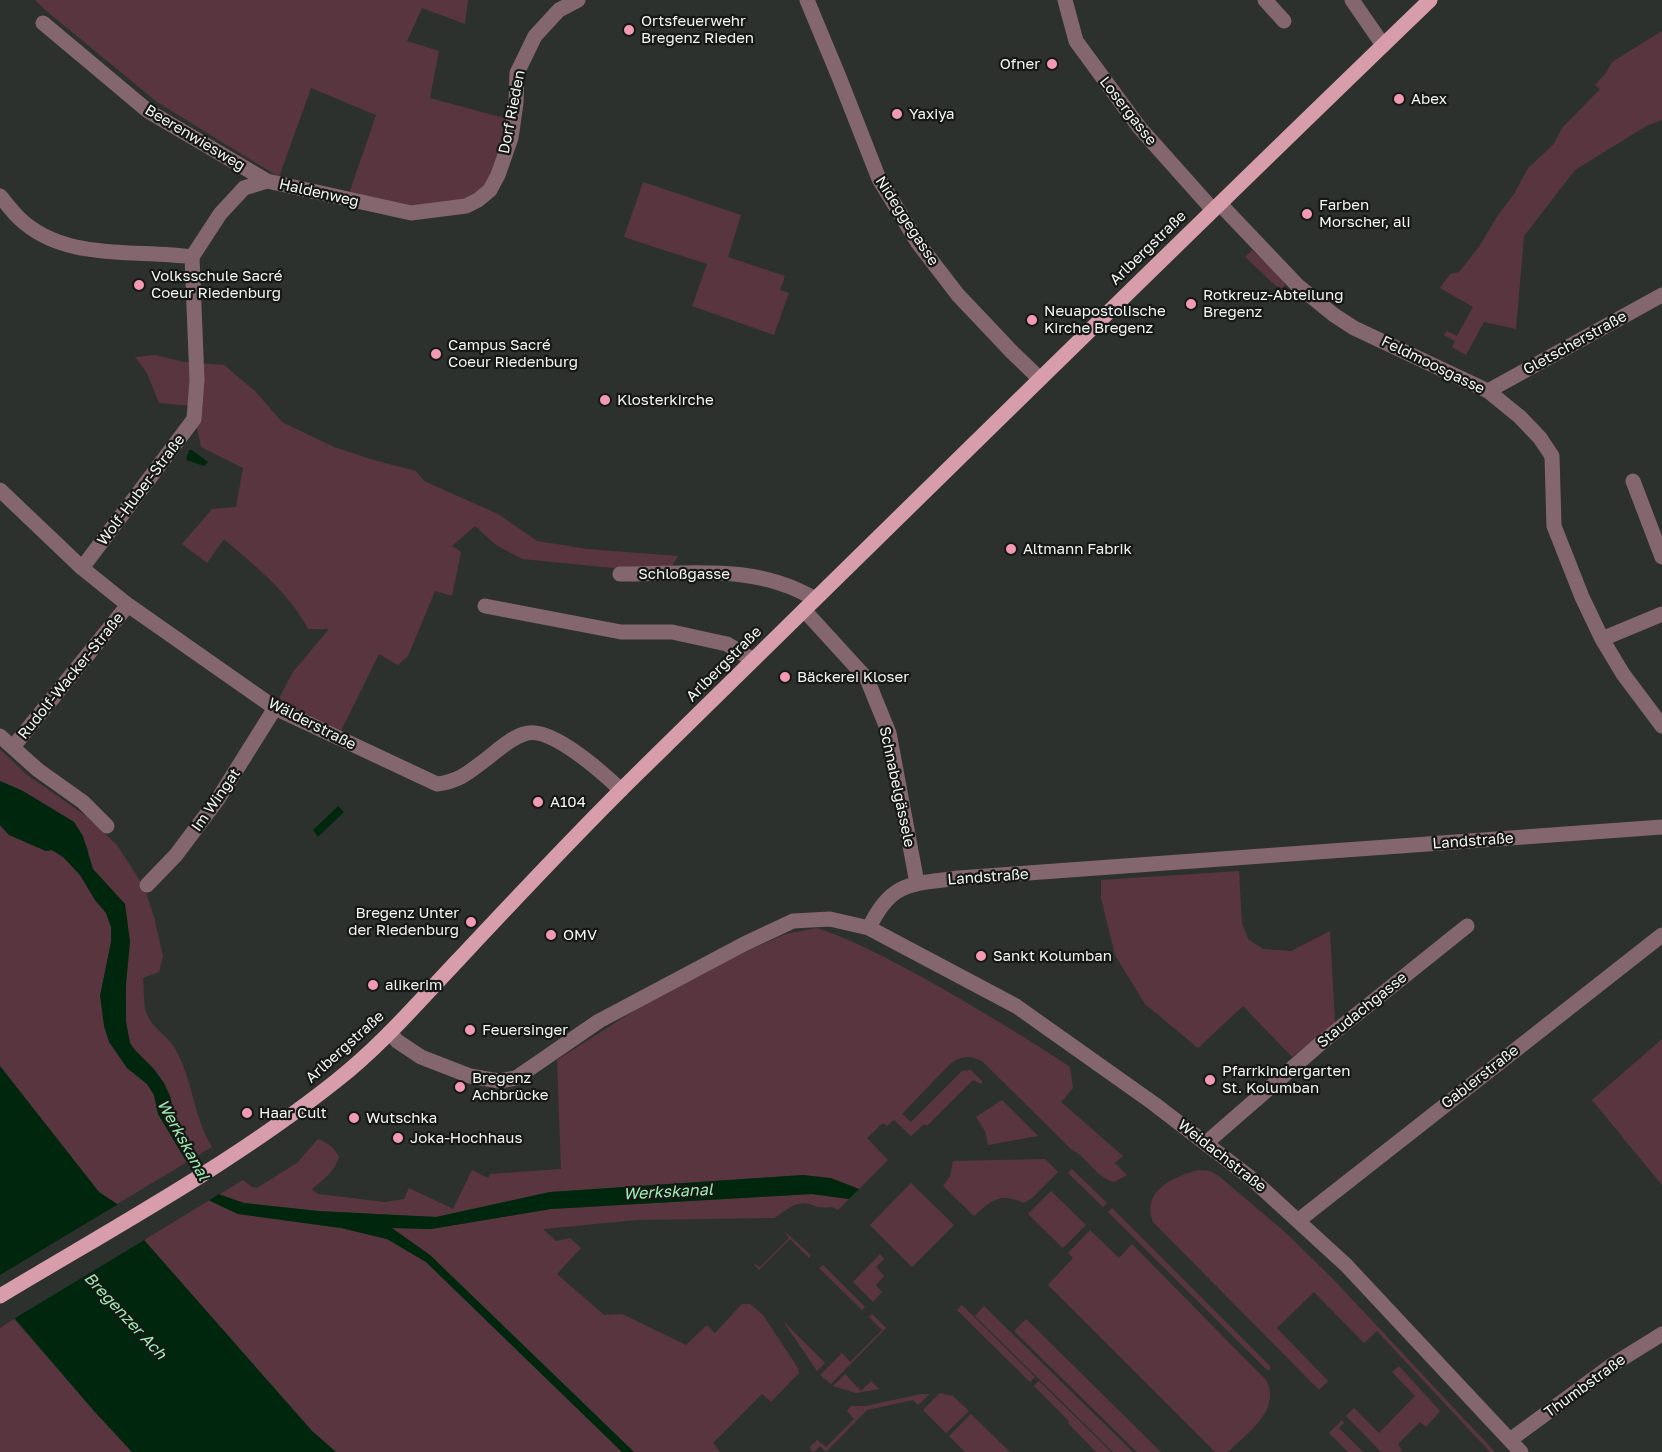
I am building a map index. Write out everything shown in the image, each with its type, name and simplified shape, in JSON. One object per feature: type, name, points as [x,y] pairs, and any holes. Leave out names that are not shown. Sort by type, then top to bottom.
[{"type":"main road","name":"Arlbergstraße","points":[[0,1296],[225,1160],[297,1112],[347,1072],[390,1032],[547,863],[809,604],[1430,0]]},
{"type":"street","name":"Dorf Rieden","points":[[498,175],[511,138],[517,73],[535,36],[559,10],[578,0]]},
{"type":"street","name":"Nideggegasse","points":[[807,0],[879,179],[918,243],[958,295],[1040,379]]},
{"type":"street","name":"Losergasse","points":[[1065,0],[1076,41],[1139,127],[1216,207]]},
{"type":"street","points":[[1264,0],[1284,21]]},
{"type":"street","points":[[1352,0],[1383,45]]},
{"type":"street","name":"Beerenwiesweg","points":[[43,23],[148,111],[267,181]]},
{"type":"street","name":"Haldenweg","points":[[192,257],[220,214],[244,188],[267,181],[411,213],[466,206],[490,190],[498,175]]},
{"type":"street","points":[[0,196],[19,218],[39,233],[68,246],[192,257]]},
{"type":"street","name":"Feldmoosgasse","points":[[1216,207],[1298,285],[1334,315],[1354,328],[1488,391],[1520,417],[1540,438],[1552,456],[1554,526],[1582,597],[1602,639],[1623,674],[1662,726]]},
{"type":"street","name":"Wolf-Huber-Straße","points":[[82,568],[194,419],[197,380],[192,257]]},
{"type":"street","name":"Gletscherstraße","points":[[1488,391],[1662,295]]},
{"type":"street","points":[[1633,481],[1662,557]]},
{"type":"street","name":"Wälderstraße","points":[[0,490],[82,568],[128,605],[275,708],[437,784],[453,782],[462,777],[525,733],[541,733],[586,758],[621,790]]},
{"type":"street","name":"Schloßgasse","points":[[620,574],[712,572],[744,574],[776,581],[809,604]]},
{"type":"street","name":"Schnabelgässele","points":[[809,604],[867,679],[889,733],[917,883]]},
{"type":"street","name":"Rudolf-Wacker-Straße","points":[[13,747],[128,605]]},
{"type":"street","points":[[485,606],[621,632],[672,632],[727,644],[753,660]]},
{"type":"street","points":[[1602,639],[1662,614]]},
{"type":"street","name":"Im Wingat","points":[[147,885],[176,855],[218,799],[275,708]]},
{"type":"street","points":[[0,736],[38,770],[83,802],[107,826]]},
{"type":"street","name":"Landstraße","points":[[869,928],[879,908],[893,893],[917,883],[959,878],[1662,827]]},
{"type":"street","points":[[390,1032],[397,1041],[421,1057],[470,1076],[499,1081],[516,1078],[599,1021],[744,944],[793,921],[830,919],[869,928]]},
{"type":"street","name":"Staudachgasse","points":[[1206,1143],[1321,1043],[1467,926]]},
{"type":"street","name":"Weidachstraße","points":[[869,928],[1016,1006],[1098,1062],[1252,1179],[1346,1265],[1521,1452]]},
{"type":"street","name":"Gablerstraße","points":[[1299,1220],[1662,935]]},
{"type":"street","name":"Thumbstraße","points":[[1510,1440],[1612,1365],[1662,1334]]},
{"type":"shaded area","points":[[35,0],[468,0],[465,24],[422,8],[407,41],[439,51],[430,98],[511,120],[495,174],[475,197],[413,209],[348,197],[376,115],[311,88],[279,177],[157,102]]},
{"type":"shaded area","points":[[1662,31],[1662,120],[1648,125],[1575,170],[1524,236],[1516,329],[1484,322],[1466,355],[1452,347],[1455,341],[1444,335],[1447,331],[1457,336],[1473,307],[1440,288],[1450,274],[1459,272],[1479,247],[1514,194],[1528,168],[1553,145],[1563,127],[1600,89],[1595,85],[1612,62]]},
{"type":"shaded area","points":[[643,182],[741,215],[728,257],[785,276],[780,290],[789,293],[774,335],[692,306],[707,264],[624,237]]},
{"type":"shaded area","points":[[1252,250],[1282,278],[1285,285],[1282,288],[1276,286],[1245,257]]},
{"type":"shaded area","points":[[155,355],[184,362],[224,365],[256,392],[282,422],[334,447],[416,471],[424,481],[498,514],[537,541],[587,549],[678,556],[672,566],[624,569],[522,559],[496,545],[475,526],[452,546],[461,552],[452,596],[435,591],[408,656],[398,665],[379,654],[341,731],[277,702],[293,672],[329,629],[308,629],[281,591],[224,539],[207,563],[182,544],[212,509],[236,507],[243,468],[201,447],[197,428],[203,407],[159,403],[147,373],[135,357]]},
{"type":"shaded area","points":[[0,749],[26,774],[86,816],[117,845],[144,887],[163,956],[159,972],[143,978],[145,1007],[149,1019],[171,1043],[180,1059],[201,1123],[212,1147],[196,1156],[175,1119],[170,1096],[130,1043],[126,1022],[126,983],[130,942],[125,904],[93,869],[88,849],[74,822],[23,791],[0,781]]},
{"type":"shaded area","points":[[0,825],[9,835],[46,851],[51,850],[63,857],[80,875],[106,913],[111,927],[111,942],[100,996],[127,1068],[147,1084],[154,1095],[158,1114],[187,1162],[117,1204],[99,1192],[0,1066]]},
{"type":"shaded area","points":[[1239,871],[1242,923],[1248,939],[1263,949],[1291,951],[1330,931],[1335,1024],[1292,1057],[1243,1006],[1198,1048],[1145,1004],[1115,955],[1101,898],[1101,880]]},
{"type":"shaded area","points":[[817,928],[866,948],[945,990],[1070,1067],[1073,1088],[1061,1102],[1123,1156],[1115,1163],[1127,1175],[1114,1182],[1102,1176],[1071,1149],[983,1062],[969,1057],[960,1058],[948,1066],[902,1114],[911,1122],[962,1071],[971,1070],[982,1081],[982,1084],[973,1080],[927,1126],[924,1124],[911,1136],[894,1120],[887,1126],[883,1123],[867,1138],[888,1160],[859,1189],[831,1179],[803,1175],[550,1192],[436,1217],[318,1211],[244,1203],[220,1194],[243,1180],[257,1188],[297,1163],[318,1139],[330,1146],[339,1157],[331,1171],[312,1189],[318,1194],[385,1202],[404,1199],[409,1188],[453,1209],[472,1170],[488,1178],[490,1174],[561,1169],[557,1060],[665,991],[730,958],[786,934]]},
{"type":"shaded area","points":[[1662,1039],[1662,1185],[1592,1100]]},
{"type":"shaded area","points":[[1002,1100],[1038,1136],[988,1145],[985,1131],[976,1117]]},
{"type":"shaded area","points":[[1045,1159],[1058,1172],[1024,1203],[1009,1198],[997,1199],[974,1216],[943,1186],[950,1176],[953,1161]]},
{"type":"shaded area","points":[[1072,1169],[1107,1203],[1103,1207],[1068,1173]]},
{"type":"shaded area","points":[[1198,1170],[1210,1171],[1220,1177],[1286,1233],[1333,1279],[1495,1452],[1490,1452],[1377,1331],[1364,1343],[1314,1292],[1277,1328],[1328,1381],[1319,1390],[1153,1222],[1150,1211],[1155,1194],[1170,1181]]},
{"type":"shaded area","points":[[911,1183],[954,1225],[912,1267],[870,1225]]},
{"type":"shaded area","points":[[1051,1191],[1086,1225],[1063,1248],[1028,1214]]},
{"type":"shaded area","points":[[812,1194],[849,1199],[838,1210],[805,1203],[790,1207],[774,1218],[637,1220],[543,1229],[556,1241],[570,1238],[581,1248],[557,1274],[604,1315],[622,1314],[686,1345],[707,1325],[715,1333],[742,1304],[750,1304],[763,1315],[799,1373],[771,1402],[762,1394],[713,1443],[720,1452],[634,1452],[430,1255],[390,1228],[431,1229],[551,1209]]},
{"type":"shaded area","points":[[210,1200],[238,1214],[341,1228],[387,1239],[426,1262],[622,1452],[336,1452],[312,1431],[144,1240]]},
{"type":"shaded area","points":[[1112,1208],[1270,1366],[1269,1371],[1108,1212]]},
{"type":"shaded area","points":[[1090,1230],[1119,1258],[1132,1244],[1266,1380],[1270,1391],[1266,1411],[1253,1429],[1228,1452],[1215,1452],[1048,1285],[1073,1258],[1068,1253]]},
{"type":"shaded area","points":[[784,1231],[811,1255],[809,1258],[790,1239],[759,1270],[753,1263],[760,1267],[789,1238]]},
{"type":"shaded area","points":[[880,1254],[884,1259],[876,1267],[884,1276],[876,1285],[882,1292],[873,1302],[853,1282]]},
{"type":"shaded area","points":[[823,1265],[865,1307],[862,1310],[819,1268]]},
{"type":"shaded area","points":[[962,1305],[1035,1377],[1030,1382],[957,1310]]},
{"type":"shaded area","points":[[984,1306],[1133,1452],[1113,1452],[975,1316]]},
{"type":"shaded area","points":[[872,1314],[886,1328],[831,1384],[820,1375],[842,1353],[850,1362],[882,1330],[869,1317]]},
{"type":"shaded area","points":[[14,1319],[132,1452],[0,1452],[0,1328]]},
{"type":"shaded area","points":[[1026,1319],[1161,1452],[1137,1452],[1014,1331]]},
{"type":"shaded area","points":[[783,1321],[825,1363],[817,1371]]},
{"type":"shaded area","points":[[1399,1366],[1440,1411],[1426,1427],[1420,1422],[1398,1444],[1402,1450],[1400,1452],[1381,1452],[1346,1416],[1354,1408],[1379,1433],[1415,1396],[1392,1372]]},
{"type":"shaded area","points":[[845,1374],[861,1391],[871,1381],[879,1389],[856,1393],[833,1386]]},
{"type":"shaded area","points":[[1039,1381],[1111,1452],[1096,1452],[1034,1386]]},
{"type":"shaded area","points":[[940,1393],[953,1396],[969,1411],[946,1433],[923,1410]]},
{"type":"shaded area","points":[[930,1394],[918,1405],[913,1400],[867,1410],[826,1452],[820,1446],[814,1452],[811,1451],[810,1447],[817,1440],[826,1447],[854,1419],[847,1411],[851,1406],[866,1406]]},
{"type":"shaded area","points":[[971,1414],[1010,1452],[965,1452],[949,1436]]},
{"type":"shaded area","points":[[1342,1420],[1344,1423],[1339,1428],[1363,1452],[1348,1452],[1329,1433]]},
{"type":"water","points":[[189,450],[208,462],[204,466],[186,460]]},
{"type":"water","name":"Werkskanal","points":[[0,781],[23,791],[74,822],[83,836],[93,869],[125,904],[130,942],[126,983],[126,1022],[130,1043],[164,1083],[170,1096],[175,1119],[220,1195],[244,1203],[318,1211],[436,1217],[550,1192],[803,1175],[831,1178],[859,1189],[849,1199],[812,1194],[551,1209],[431,1229],[392,1228],[430,1255],[634,1452],[622,1452],[426,1262],[387,1239],[341,1228],[238,1214],[210,1201],[158,1114],[154,1095],[147,1084],[127,1068],[109,1042],[104,1026],[100,996],[111,942],[111,927],[106,913],[80,875],[63,857],[52,850],[46,851],[9,835],[0,825]]},
{"type":"water","points":[[338,806],[344,812],[318,837],[313,830]]},
{"type":"water","name":"Bregenzer Ach","points":[[0,1066],[99,1192],[117,1204],[144,1240],[312,1431],[336,1452],[132,1452],[94,1411],[0,1301]]},
{"type":"pier","points":[[199,1155],[222,1192],[207,1202],[185,1163]]},
{"type":"pier","points":[[120,1203],[146,1239],[12,1320],[0,1306],[0,1275]]},
{"type":"place","name":"Ortsfeuerwehr Bregenz Rieden","points":[[629,30]]},
{"type":"place","name":"Ofner","points":[[1052,64]]},
{"type":"place","name":"Abex","points":[[1399,99]]},
{"type":"place","name":"Yaxiya","points":[[897,114]]},
{"type":"place","name":"Farben Morscher, ali","points":[[1307,214]]},
{"type":"place","name":"Volksschule Sacré Coeur Riedenburg","points":[[139,285]]},
{"type":"place","name":"Rotkreuz-Abteilung Bregenz","points":[[1191,304]]},
{"type":"place","name":"Neuapostolische Kirche Bregenz","points":[[1032,320]]},
{"type":"place","name":"Campus Sacré Coeur Riedenburg","points":[[436,354]]},
{"type":"place","name":"Klosterkirche","points":[[605,400]]},
{"type":"place","name":"Altmann Fabrik","points":[[1011,549]]},
{"type":"place","name":"Bäckerei Kloser","points":[[785,677]]},
{"type":"place","name":"A104","points":[[538,802]]},
{"type":"place","name":"Bregenz Unter der Riedenburg","points":[[471,922]]},
{"type":"place","name":"OMV","points":[[551,935]]},
{"type":"place","name":"Sankt Kolumban","points":[[981,956]]},
{"type":"place","name":"alikerim","points":[[373,985]]},
{"type":"place","name":"Feuersinger","points":[[470,1030]]},
{"type":"place","name":"Pfarrkindergarten St. Kolumban","points":[[1210,1080]]},
{"type":"place","name":"Bregenz Achbrücke","points":[[460,1087]]},
{"type":"place","name":"Haar Cult","points":[[247,1113]]},
{"type":"place","name":"Wutschka","points":[[354,1118]]},
{"type":"place","name":"Joka-Hochhaus","points":[[398,1138]]}]
